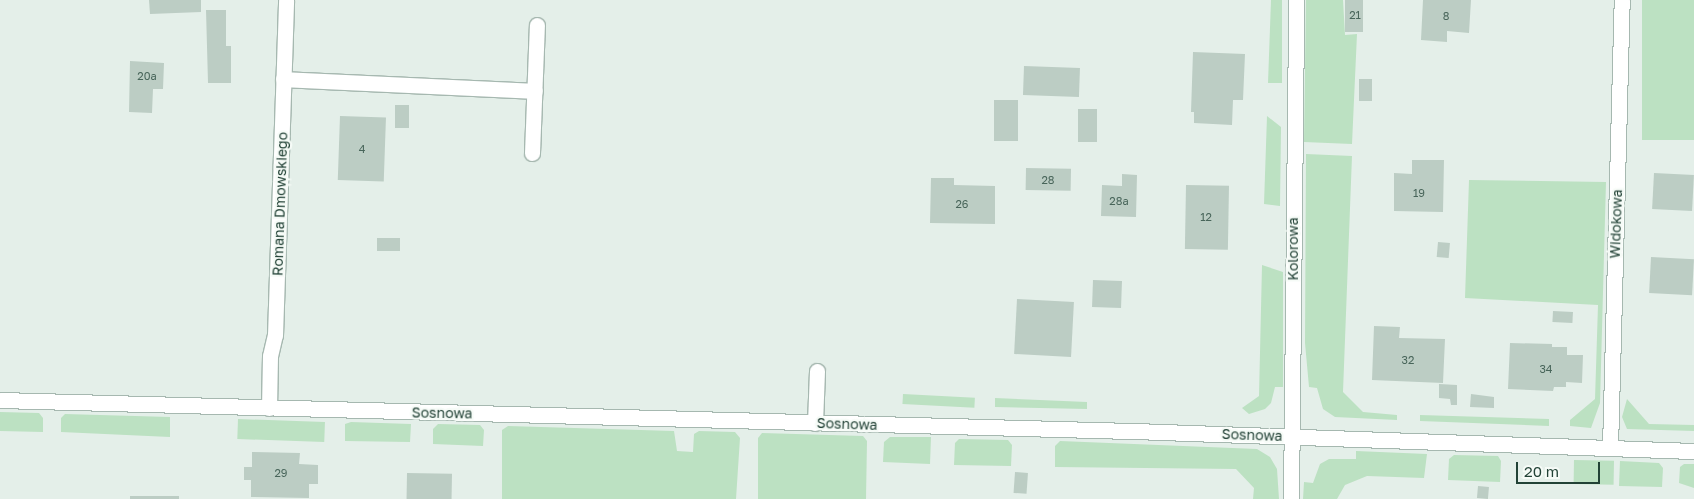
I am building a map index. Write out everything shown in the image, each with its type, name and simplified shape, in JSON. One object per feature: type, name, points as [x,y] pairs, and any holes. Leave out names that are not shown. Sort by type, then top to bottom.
[{"type":"street","name":"Romana Dmowskiego","points":[[269,408],[270,356],[275,335],[286,0]]},
{"type":"street","name":"Kolorowa","points":[[1291,499],[1296,0]]},
{"type":"street","name":"Widokowa","points":[[1610,448],[1622,0]]},
{"type":"street","points":[[532,153],[538,24]]},
{"type":"street","points":[[283,79],[535,91]]},
{"type":"street","points":[[815,423],[817,370]]},
{"type":"street","name":"Sosnowa","points":[[0,400],[1293,437],[1694,451]]},
{"type":"green space","points":[[1271,0],[1282,0],[1282,83],[1268,83]]},
{"type":"green space","points":[[1306,0],[1343,0],[1345,35],[1357,34],[1352,144],[1304,142]]},
{"type":"green space","points":[[1642,0],[1694,0],[1694,140],[1642,140]]},
{"type":"green space","points":[[1267,116],[1281,127],[1280,206],[1264,204]]},
{"type":"green space","points":[[1306,154],[1352,156],[1343,392],[1363,412],[1397,415],[1397,420],[1335,417],[1323,409],[1317,388],[1309,387],[1305,343]]},
{"type":"green space","points":[[1469,180],[1606,182],[1600,403],[1591,428],[1570,426],[1570,420],[1595,399],[1598,305],[1465,298]]},
{"type":"green space","points":[[1262,265],[1283,272],[1283,387],[1275,387],[1271,403],[1265,409],[1249,414],[1242,408],[1259,396]]},
{"type":"green space","points":[[903,394],[975,398],[974,408],[902,404]]},
{"type":"green space","points":[[995,398],[1087,402],[1087,409],[995,407]]},
{"type":"green space","points":[[1627,399],[1649,424],[1694,425],[1694,431],[1627,429],[1622,417]]},
{"type":"green space","points":[[0,412],[39,413],[43,418],[43,432],[0,431]]},
{"type":"green space","points":[[65,414],[170,417],[170,437],[61,432],[61,418]]},
{"type":"green space","points":[[1420,415],[1549,419],[1549,426],[1420,421]]},
{"type":"green space","points":[[238,419],[325,422],[324,442],[237,439]]},
{"type":"green space","points":[[351,422],[411,424],[410,442],[345,441],[345,424]]},
{"type":"green space","points":[[438,424],[480,425],[484,430],[483,446],[433,444],[433,429]]},
{"type":"green space","points":[[508,426],[674,431],[677,451],[693,452],[694,434],[699,431],[735,432],[740,438],[736,499],[502,499],[502,430]]},
{"type":"green space","points":[[762,433],[863,436],[867,441],[866,499],[758,499],[758,438]]},
{"type":"green space","points":[[890,437],[931,437],[930,464],[883,462],[884,442]]},
{"type":"green space","points":[[959,439],[1008,440],[1012,445],[1011,466],[954,465],[955,443]]},
{"type":"green space","points":[[1060,441],[1257,449],[1270,457],[1277,469],[1279,499],[1253,499],[1254,488],[1236,469],[1055,467],[1055,446]]},
{"type":"green space","points":[[1356,451],[1427,454],[1424,478],[1367,476],[1345,485],[1337,499],[1303,499],[1304,482],[1313,483],[1320,464],[1329,459],[1356,459]]},
{"type":"green space","points":[[1454,455],[1498,456],[1501,461],[1500,482],[1448,480],[1449,459]]},
{"type":"green space","points":[[1574,460],[1614,461],[1614,485],[1574,484]]},
{"type":"green space","points":[[1620,461],[1659,463],[1663,468],[1662,487],[1619,486]]},
{"type":"green space","points":[[1684,464],[1694,464],[1694,488],[1679,483],[1680,467]]},
{"type":"building","points":[[149,0],[201,0],[201,12],[150,14]]},
{"type":"building","points":[[1345,0],[1363,0],[1363,32],[1345,32]]},
{"type":"building","points":[[1423,0],[1471,0],[1469,33],[1447,31],[1447,42],[1421,40]]},
{"type":"building","points":[[206,10],[226,10],[226,46],[231,46],[231,83],[208,83]]},
{"type":"building","points":[[1193,52],[1245,54],[1243,100],[1233,100],[1232,125],[1194,123],[1194,112],[1191,112]]},
{"type":"building","points":[[130,61],[164,63],[163,89],[153,89],[152,113],[129,112]]},
{"type":"building","points":[[1024,66],[1080,68],[1079,97],[1023,95]]},
{"type":"building","points":[[1359,79],[1372,79],[1372,101],[1359,101]]},
{"type":"building","points":[[994,100],[1018,100],[1018,141],[994,141]]},
{"type":"building","points":[[395,105],[409,105],[409,128],[395,128]]},
{"type":"building","points":[[1078,109],[1097,109],[1097,142],[1078,142]]},
{"type":"building","points":[[340,116],[386,118],[384,182],[338,180]]},
{"type":"building","points":[[1412,160],[1444,160],[1443,212],[1394,211],[1394,173],[1412,174]]},
{"type":"building","points":[[1026,168],[1071,169],[1071,191],[1026,190]]},
{"type":"building","points":[[1654,173],[1694,175],[1692,211],[1652,209]]},
{"type":"building","points":[[1122,174],[1137,175],[1136,217],[1101,216],[1102,185],[1122,186]]},
{"type":"building","points":[[931,178],[954,178],[954,185],[995,186],[995,224],[930,223]]},
{"type":"building","points":[[1186,185],[1229,186],[1228,250],[1185,249]]},
{"type":"building","points":[[377,238],[400,238],[400,251],[377,251]]},
{"type":"building","points":[[1438,242],[1450,243],[1449,258],[1437,257]]},
{"type":"building","points":[[1651,257],[1694,259],[1692,295],[1649,293]]},
{"type":"building","points":[[1093,280],[1122,281],[1121,308],[1092,307]]},
{"type":"building","points":[[1017,299],[1074,302],[1071,357],[1014,354]]},
{"type":"building","points":[[1553,311],[1573,312],[1572,323],[1552,322]]},
{"type":"building","points":[[1374,326],[1400,327],[1399,338],[1445,339],[1443,383],[1372,380]]},
{"type":"building","points":[[1510,343],[1552,344],[1552,347],[1567,347],[1567,355],[1583,355],[1582,383],[1566,382],[1566,387],[1554,387],[1553,391],[1508,389]]},
{"type":"building","points":[[1439,384],[1457,385],[1457,405],[1451,405],[1450,399],[1439,398]]},
{"type":"building","points":[[1471,394],[1494,397],[1494,408],[1470,407]]},
{"type":"building","points":[[252,452],[300,453],[299,464],[318,465],[318,484],[309,484],[309,498],[251,497],[251,480],[244,480],[244,467],[252,467]]},
{"type":"building","points":[[1015,472],[1028,473],[1027,494],[1014,493]]},
{"type":"building","points":[[407,473],[452,474],[452,499],[407,499]]},
{"type":"building","points":[[1478,486],[1489,487],[1488,499],[1477,498]]},
{"type":"building","points":[[130,496],[179,496],[179,499],[130,499]]}]
